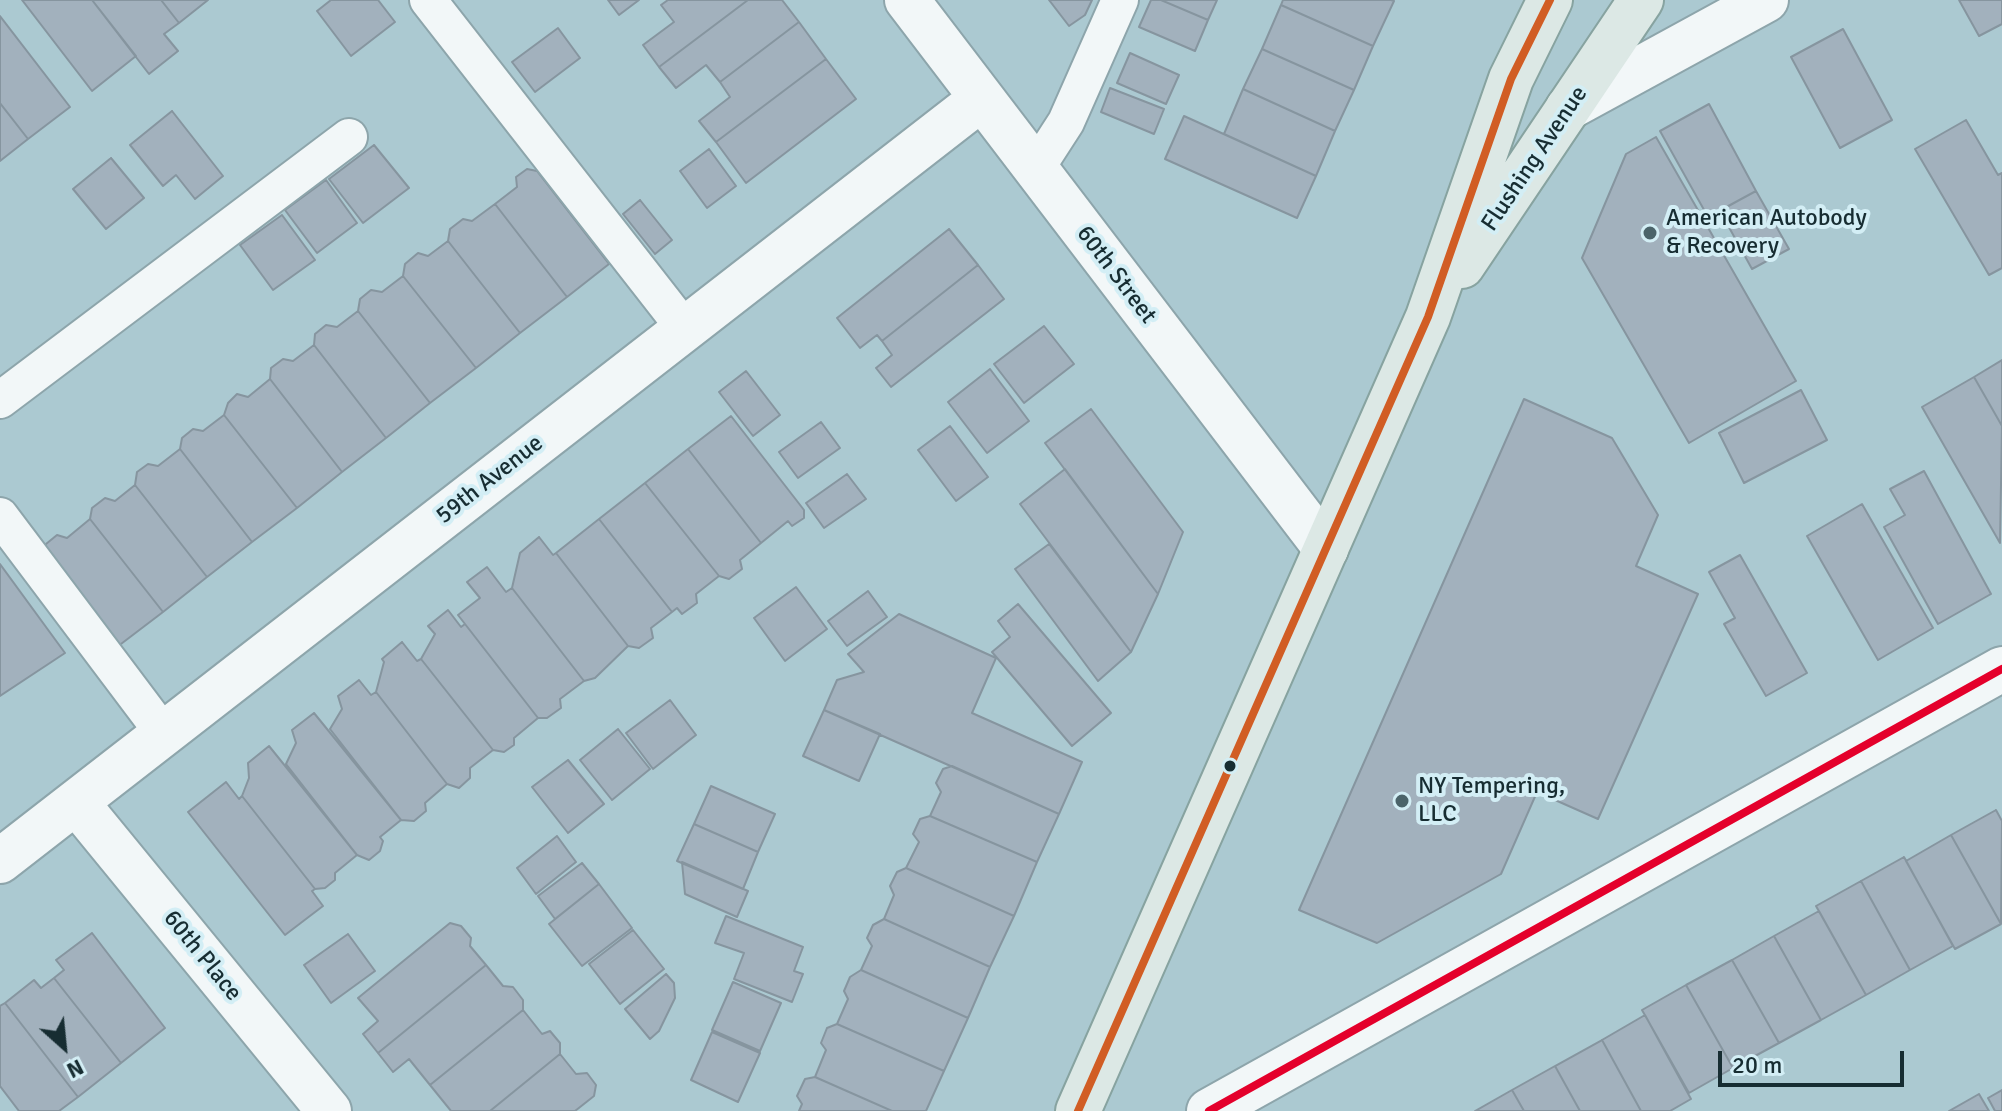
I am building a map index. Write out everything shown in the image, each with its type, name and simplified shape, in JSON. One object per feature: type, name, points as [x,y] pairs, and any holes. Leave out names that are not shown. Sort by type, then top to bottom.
[{"type":"main road","name":"Flushing Avenue","points":[[1078,1111],[1428,317],[1511,79],[1550,0]]},
{"type":"main road","name":"Flushing Avenue","points":[[1428,317],[1641,0]]},
{"type":"street","name":"60th Street","points":[[907,0],[1326,549]]},
{"type":"street","points":[[1568,108],[1766,0]]},
{"type":"street","name":"59th Avenue","points":[[0,861],[981,99]]},
{"type":"street","points":[[1209,1111],[2002,669]]},
{"type":"street","name":"60th Place","points":[[76,802],[329,1111]]},
{"type":"lane","points":[[428,0],[685,329]]},
{"type":"lane","points":[[1035,170],[1066,122],[1120,0]]},
{"type":"lane","points":[[0,400],[349,137]]},
{"type":"lane","points":[[0,516],[164,734]]},
{"type":"building","points":[[22,0],[92,0],[136,56],[92,91]]},
{"type":"building","points":[[92,0],[161,0],[179,23],[164,34],[178,51],[149,74]]},
{"type":"building","points":[[161,0],[208,0],[179,23]]},
{"type":"building","points":[[331,0],[378,0],[395,22],[351,56],[317,11]]},
{"type":"building","points":[[608,0],[639,0],[619,15]]},
{"type":"building","points":[[668,0],[748,0],[659,67],[643,45],[674,22],[661,5]]},
{"type":"building","points":[[748,0],[782,0],[799,22],[720,82],[706,65],[676,88],[659,67]]},
{"type":"building","points":[[1049,0],[1092,0],[1085,15],[1069,26]]},
{"type":"building","points":[[1151,0],[1161,0],[1208,20],[1195,51],[1139,27]]},
{"type":"building","points":[[1161,0],[1217,0],[1208,20]]},
{"type":"building","points":[[1283,0],[1394,1],[1373,46],[1281,5]]},
{"type":"building","points":[[1959,0],[2002,0],[2002,24],[1979,36]]},
{"type":"building","points":[[1281,5],[1373,46],[1354,90],[1262,49]]},
{"type":"building","points":[[0,16],[70,107],[28,139],[0,103]]},
{"type":"building","points":[[799,22],[826,59],[716,142],[699,121],[730,97],[720,82]]},
{"type":"building","points":[[558,28],[580,58],[535,92],[512,62]]},
{"type":"building","points":[[1843,29],[1892,120],[1840,148],[1791,57]]},
{"type":"building","points":[[1262,49],[1354,90],[1335,131],[1243,89]]},
{"type":"building","points":[[1130,53],[1179,75],[1166,104],[1117,83]]},
{"type":"building","points":[[826,59],[856,99],[746,183],[716,142]]},
{"type":"building","points":[[1110,88],[1164,109],[1154,134],[1101,112]]},
{"type":"building","points":[[1243,89],[1335,131],[1316,176],[1224,134]]},
{"type":"building","points":[[0,103],[28,139],[0,161]]},
{"type":"building","points":[[1709,104],[1756,191],[1708,217],[1660,131]]},
{"type":"building","points":[[172,111],[223,176],[195,199],[176,175],[163,186],[130,145]]},
{"type":"building","points":[[1184,116],[1316,176],[1297,218],[1165,159]]},
{"type":"building","points":[[1966,120],[1998,175],[2002,173],[2002,268],[1989,275],[1915,149]]},
{"type":"building","points":[[1656,137],[1796,381],[1689,443],[1582,258],[1626,154]]},
{"type":"building","points":[[374,145],[409,188],[363,223],[329,179]]},
{"type":"building","points":[[709,149],[736,186],[707,208],[680,171]]},
{"type":"building","points":[[111,158],[144,198],[106,229],[73,189]]},
{"type":"building","points":[[527,169],[537,171],[609,264],[567,297],[495,204],[517,187],[516,177]]},
{"type":"building","points":[[326,180],[357,223],[317,253],[285,210]]},
{"type":"building","points":[[1756,191],[1789,249],[1752,269],[1720,211]]},
{"type":"building","points":[[640,200],[672,240],[655,254],[623,214]]},
{"type":"building","points":[[495,204],[567,297],[520,333],[448,241],[450,229],[463,219],[472,221]]},
{"type":"building","points":[[282,215],[315,260],[273,290],[240,245]]},
{"type":"building","points":[[949,229],[978,265],[882,341],[877,335],[860,348],[837,318]]},
{"type":"building","points":[[448,241],[520,333],[476,368],[403,276],[405,264],[418,253],[428,256]]},
{"type":"building","points":[[978,265],[1004,299],[891,387],[876,368],[892,355],[882,341]]},
{"type":"building","points":[[403,276],[476,368],[430,403],[358,311],[360,299],[371,290],[382,292]]},
{"type":"building","points":[[358,311],[430,403],[386,438],[314,345],[315,334],[326,325],[337,327]]},
{"type":"building","points":[[1044,326],[1074,364],[1024,403],[994,364]]},
{"type":"building","points":[[314,345],[386,438],[342,472],[270,379],[271,368],[283,359],[293,361]]},
{"type":"building","points":[[2002,360],[2002,426],[1974,377]]},
{"type":"building","points":[[990,369],[1029,421],[987,453],[948,402]]},
{"type":"building","points":[[746,371],[780,415],[753,436],[719,392]]},
{"type":"building","points":[[1974,377],[2002,426],[2000,543],[1922,407]]},
{"type":"building","points":[[270,379],[342,472],[297,508],[224,415],[228,403],[237,394],[248,397]]},
{"type":"building","points":[[1801,390],[1827,440],[1744,483],[1719,433]]},
{"type":"building","points":[[1524,399],[1612,438],[1658,515],[1636,566],[1698,594],[1598,819],[1537,792],[1501,874],[1377,943],[1299,910]]},
{"type":"building","points":[[1091,409],[1183,532],[1158,594],[1045,443]]},
{"type":"building","points":[[224,415],[297,508],[252,542],[180,449],[182,438],[193,429],[203,431]]},
{"type":"building","points":[[731,416],[804,510],[804,518],[792,526],[788,521],[761,543],[688,449]]},
{"type":"building","points":[[821,422],[840,448],[798,478],[779,452]]},
{"type":"building","points":[[950,426],[988,477],[956,501],[918,450]]},
{"type":"building","points":[[180,449],[252,542],[207,577],[135,485],[137,472],[148,464],[158,466]]},
{"type":"building","points":[[688,449],[761,543],[740,560],[742,569],[729,579],[719,576],[645,483]]},
{"type":"building","points":[[1065,469],[1158,594],[1131,652],[1020,504]]},
{"type":"building","points":[[1924,471],[1991,594],[1938,624],[1884,527],[1905,515],[1890,489]]},
{"type":"building","points":[[847,474],[866,499],[824,528],[806,503]]},
{"type":"building","points":[[645,483],[719,576],[696,594],[697,603],[682,614],[677,608],[672,612],[599,519]]},
{"type":"building","points":[[135,485],[207,577],[163,612],[90,519],[92,508],[105,498],[115,501]]},
{"type":"building","points":[[1862,504],[1933,628],[1878,660],[1807,536]]},
{"type":"building","points":[[90,519],[163,612],[117,647],[45,555],[46,544],[57,535],[67,538]]},
{"type":"building","points":[[599,519],[672,612],[651,628],[653,638],[639,648],[628,646],[556,553]]},
{"type":"building","points":[[539,537],[553,555],[556,553],[628,646],[595,678],[584,681],[512,588],[520,553]]},
{"type":"building","points":[[1049,544],[1131,652],[1098,681],[1015,569]]},
{"type":"building","points":[[1740,555],[1807,673],[1766,696],[1724,624],[1735,618],[1709,572]]},
{"type":"building","points":[[0,564],[65,653],[0,696]]},
{"type":"building","points":[[487,567],[506,592],[512,588],[584,681],[560,699],[561,708],[547,718],[538,718],[458,615],[480,598],[467,582]]},
{"type":"building","points":[[796,587],[827,629],[785,661],[754,618]]},
{"type":"building","points":[[868,591],[887,617],[847,646],[828,621]]},
{"type":"building","points":[[1018,604],[1111,713],[1072,746],[992,652],[1010,637],[998,621]]},
{"type":"building","points":[[448,610],[461,627],[465,624],[538,718],[514,738],[514,745],[504,752],[493,750],[421,659],[435,634],[428,626]]},
{"type":"building","points":[[899,614],[996,658],[972,713],[1082,762],[1059,814],[824,710],[837,680],[864,672],[848,654]]},
{"type":"building","points":[[402,642],[417,661],[421,659],[493,750],[470,768],[470,778],[459,788],[447,784],[376,692],[384,662],[382,659]]},
{"type":"building","points":[[359,680],[371,695],[376,692],[447,784],[425,803],[426,811],[414,821],[401,820],[330,729],[342,709],[338,696]]},
{"type":"building","points":[[670,700],[696,735],[653,769],[626,733]]},
{"type":"building","points":[[824,710],[880,734],[859,781],[803,756]]},
{"type":"building","points":[[314,713],[401,820],[380,837],[383,841],[380,851],[369,860],[357,855],[286,764],[296,743],[292,730]]},
{"type":"building","points":[[618,729],[650,769],[612,800],[580,760]]},
{"type":"building","points":[[269,746],[357,855],[335,873],[335,880],[325,888],[315,889],[242,796],[249,778],[248,763]]},
{"type":"building","points":[[568,760],[604,804],[568,833],[532,787]]},
{"type":"building","points":[[952,766],[1059,814],[1037,862],[930,816],[941,792],[936,783],[943,769]]},
{"type":"building","points":[[226,782],[239,799],[242,796],[315,889],[312,891],[323,906],[285,935],[188,812]]},
{"type":"building","points":[[711,786],[775,814],[758,852],[694,824]]},
{"type":"building","points":[[1996,810],[2002,821],[2001,924],[1951,835]]},
{"type":"building","points":[[930,816],[1037,862],[1014,916],[906,868],[919,842],[913,834],[920,819]]},
{"type":"building","points":[[694,824],[758,852],[743,889],[677,861]]},
{"type":"building","points":[[1951,835],[2001,924],[1955,949],[1906,861]]},
{"type":"building","points":[[557,836],[576,862],[536,894],[517,868]]},
{"type":"building","points":[[1904,857],[1953,946],[1910,970],[1861,881]]},
{"type":"building","points":[[682,862],[748,891],[737,917],[685,894]]},
{"type":"building","points":[[582,863],[599,884],[555,919],[538,896]]},
{"type":"building","points":[[906,868],[1014,916],[990,967],[884,919],[894,895],[890,886],[897,872]]},
{"type":"building","points":[[1861,881],[1910,970],[1866,995],[1816,906]]},
{"type":"building","points":[[599,884],[632,928],[582,966],[549,924]]},
{"type":"building","points":[[1819,911],[1866,995],[1821,1020],[1774,936]]},
{"type":"building","points":[[726,916],[803,947],[794,971],[803,974],[792,1002],[734,979],[744,953],[715,943]]},
{"type":"building","points":[[884,919],[990,967],[968,1018],[861,970],[872,946],[867,938],[873,925]]},
{"type":"building","points":[[450,923],[461,926],[471,938],[470,946],[486,965],[378,1053],[363,1034],[378,1021],[358,998]]},
{"type":"building","points":[[633,930],[664,969],[620,1004],[589,964]]},
{"type":"building","points":[[92,933],[165,1028],[121,1063],[54,978],[64,970],[56,960]]},
{"type":"building","points":[[348,934],[375,971],[331,1003],[304,965]]},
{"type":"building","points":[[1774,936],[1821,1020],[1779,1043],[1732,960]]},
{"type":"building","points":[[1732,960],[1779,1043],[1733,1068],[1686,985]]},
{"type":"building","points":[[486,965],[503,986],[513,987],[523,1000],[523,1010],[430,1085],[409,1059],[393,1072],[378,1053]]},
{"type":"building","points":[[861,970],[968,1018],[944,1071],[837,1024],[848,999],[844,991],[850,977]]},
{"type":"building","points":[[666,974],[674,983],[675,998],[659,1031],[650,1039],[625,1009]]},
{"type":"building","points":[[54,978],[121,1063],[78,1097],[5,1003],[34,980],[41,988]]},
{"type":"building","points":[[733,982],[781,1003],[760,1051],[712,1030]]},
{"type":"building","points":[[1686,985],[1733,1068],[1689,1093],[1642,1010]]},
{"type":"building","points":[[5,1003],[78,1097],[59,1111],[19,1111],[0,1086],[0,1006]]},
{"type":"building","points":[[523,1010],[542,1034],[550,1031],[560,1043],[560,1054],[490,1111],[451,1111],[430,1085]]},
{"type":"building","points":[[1645,1015],[1691,1099],[1670,1111],[1641,1111],[1602,1040]]},
{"type":"building","points":[[837,1024],[944,1071],[926,1111],[892,1111],[815,1077],[826,1050],[821,1043],[827,1028]]},
{"type":"building","points":[[712,1032],[760,1053],[738,1102],[691,1080]]},
{"type":"building","points":[[1602,1040],[1641,1111],[1580,1111],[1555,1066]]},
{"type":"building","points":[[560,1054],[576,1074],[587,1073],[596,1085],[594,1096],[575,1111],[490,1111]]},
{"type":"building","points":[[1555,1066],[1580,1111],[1524,1111],[1512,1090]]},
{"type":"building","points":[[815,1077],[892,1111],[799,1111],[802,1104],[797,1096],[805,1079]]},
{"type":"building","points":[[1512,1090],[1524,1111],[1475,1111]]},
{"type":"building","points":[[2002,1090],[2002,1111],[1995,1111],[1988,1098]]},
{"type":"building","points":[[1979,1094],[1989,1111],[1949,1111]]},
{"type":"transit line","points":[[1078,1111],[1428,317],[1511,79],[1550,0]]},
{"type":"transit line","points":[[1209,1111],[2002,669]]},
{"type":"place","name":"American Autobody & Recovery","points":[[1650,233]]},
{"type":"place","name":"NY Tempering, LLC","points":[[1402,801]]}]
